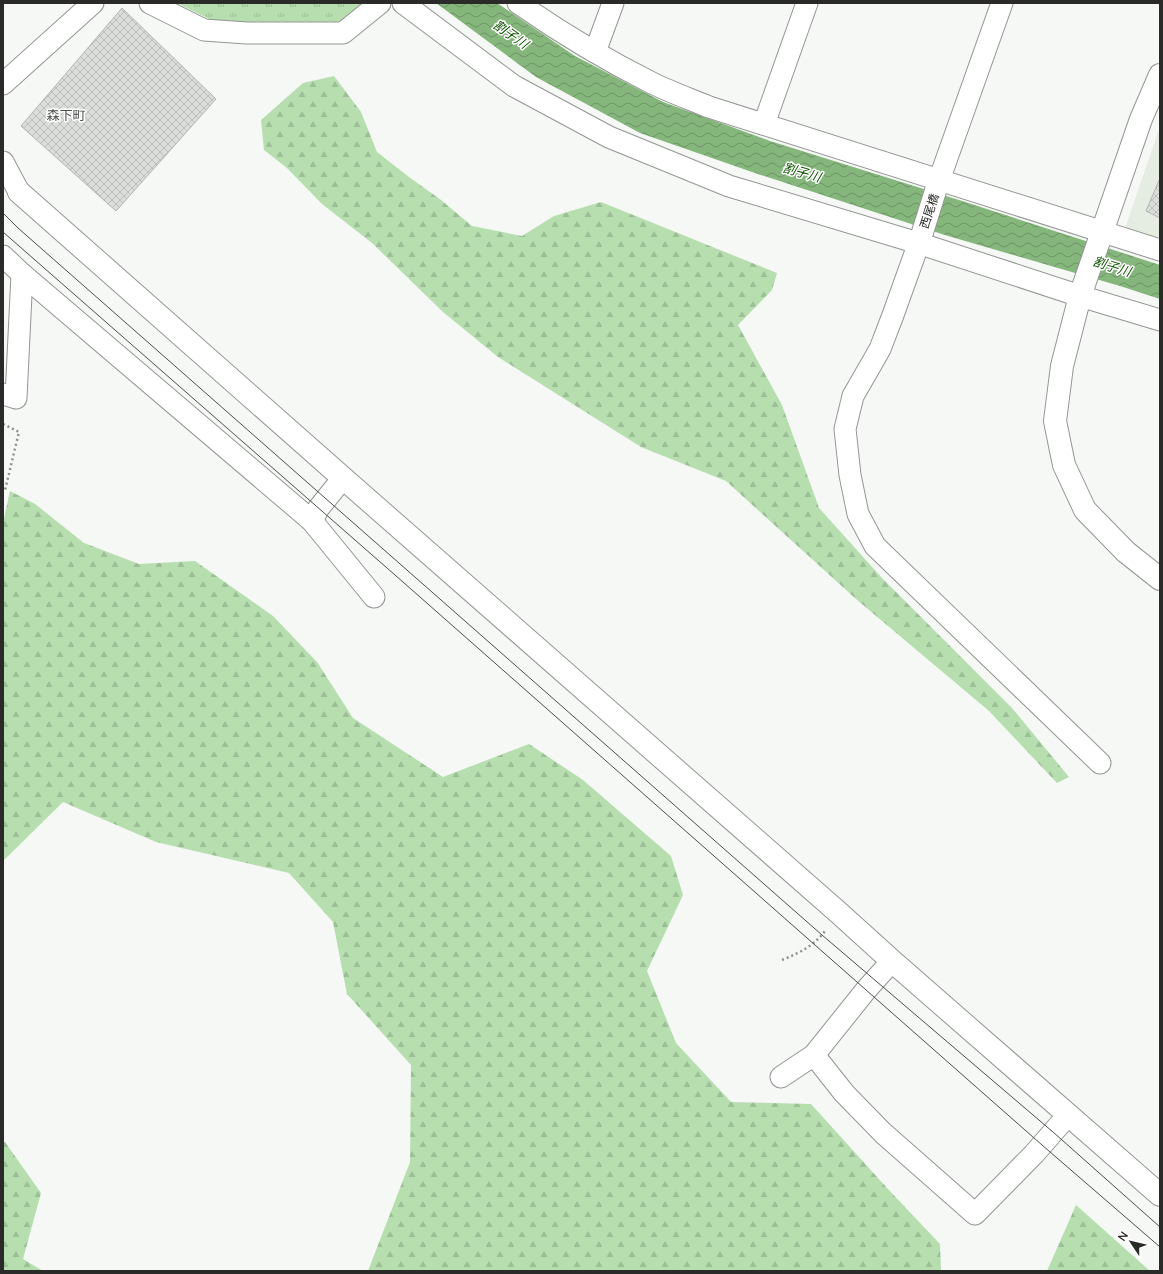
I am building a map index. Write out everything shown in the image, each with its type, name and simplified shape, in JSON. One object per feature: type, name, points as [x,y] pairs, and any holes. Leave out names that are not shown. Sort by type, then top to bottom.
[{"type":"street","points":[[3,84],[93,3]]},
{"type":"street","points":[[150,3],[204,30],[247,33],[343,33],[380,3]]},
{"type":"street","points":[[403,3],[514,86],[609,137],[729,186],[920,240],[1082,291],[1160,320]]},
{"type":"street","points":[[518,3],[550,25],[595,52],[653,83],[708,107],[764,124],[938,183],[1101,234],[1160,250]]},
{"type":"street","points":[[595,52],[613,3]]},
{"type":"street","points":[[764,124],[807,3]]},
{"type":"street","name":"西尾橋","points":[[1002,3],[938,183],[920,240],[880,349],[853,396],[845,430],[850,475],[858,514],[875,546],[1100,763]]},
{"type":"street","points":[[1160,75],[1141,119],[1082,291],[1062,366],[1055,421],[1064,466],[1085,510],[1126,552],[1160,579]]},
{"type":"street","points":[[3,162],[20,192]]},
{"type":"street","points":[[3,169],[20,192],[343,478],[1160,1195]]},
{"type":"street","points":[[3,256],[22,274],[312,521],[374,597]]},
{"type":"street","points":[[3,394],[16,398],[22,274]]},
{"type":"street","points":[[312,521],[318,508],[343,478]]},
{"type":"street","points":[[781,1077],[814,1054],[866,990],[892,961]]},
{"type":"street","points":[[814,1054],[844,1093],[883,1132],[975,1214],[1034,1154],[1068,1115]]},
{"type":"path","points":[[3,424],[19,432],[5,490],[3,490]]},
{"type":"path","points":[[782,960],[798,954],[814,944],[839,913]]},
{"type":"shaded area","points":[[1160,127],[1160,239],[1125,228]]},
{"type":"green space","points":[[177,3],[362,3],[345,20],[333,23],[219,24]]},
{"type":"green space","points":[[334,76],[361,112],[377,152],[441,200],[472,226],[522,236],[554,216],[601,202],[777,273],[772,290],[738,325],[782,405],[819,508],[882,578],[1012,708],[1069,777],[1057,783],[989,711],[856,599],[726,481],[641,447],[498,357],[443,312],[372,243],[322,204],[287,168],[264,150],[261,120],[303,83]]},
{"type":"green space","points":[[10,491],[35,504],[84,543],[139,564],[195,561],[273,616],[317,662],[353,718],[443,777],[529,744],[583,780],[671,856],[683,895],[647,971],[676,1043],[731,1102],[811,1104],[940,1244],[941,1271],[368,1271],[410,1162],[411,1065],[347,994],[333,922],[289,873],[156,842],[63,802],[3,861],[3,523]]},
{"type":"green space","points":[[3,1142],[5,1142],[41,1193],[23,1259],[43,1271],[3,1271]]},
{"type":"green space","points":[[1076,1205],[1150,1271],[1047,1271]]},
{"type":"water","name":"割子川","points":[[436,3],[497,3],[575,56],[663,102],[770,141],[1160,265],[1160,299],[948,236],[755,173],[640,133],[536,77]]},
{"type":"building","points":[[122,8],[216,99],[116,211],[21,126]]},
{"type":"building","points":[[1160,178],[1160,218],[1146,211]]},
{"type":"tram line","points":[[3,213],[18,228],[822,935],[1053,1132],[1160,1227]]},
{"type":"tram line","points":[[3,232],[1160,1247]]},
{"type":"district","name":"森下町","points":[[66,115]]}]
